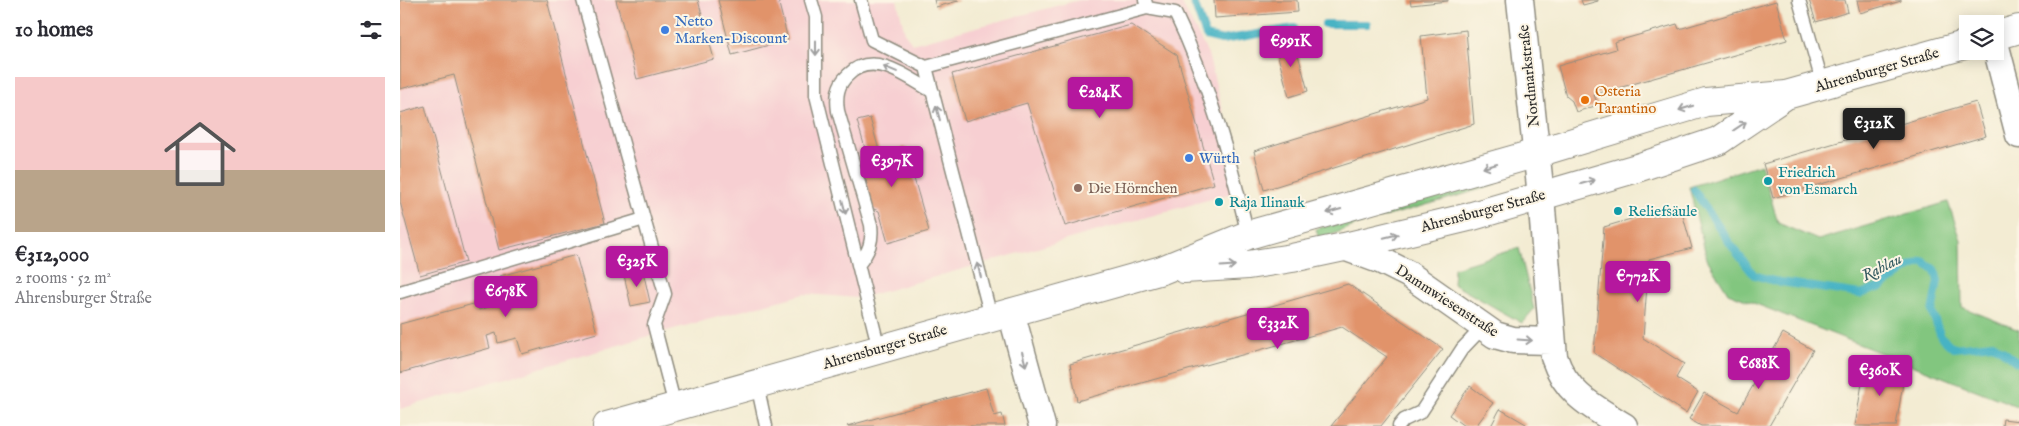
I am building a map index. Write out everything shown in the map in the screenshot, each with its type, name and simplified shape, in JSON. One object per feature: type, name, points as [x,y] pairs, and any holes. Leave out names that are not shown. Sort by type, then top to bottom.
[{"type":"main road","points":[[2004,33],[2019,29]]},
{"type":"main road","name":"Ahrensburger Straße","points":[[607,426],[1162,270],[1248,235],[1706,102],[1786,95],[1959,47]]},
{"type":"main road","name":"Ahrensburger Straße","points":[[1162,270],[1248,264],[1344,247],[1470,217],[1634,169],[1718,141],[1786,95]]},
{"type":"street","name":"Nordmarkstraße","points":[[1520,0],[1541,196]]},
{"type":"street","points":[[1999,60],[2019,134]]},
{"type":"street","points":[[1541,196],[1552,341],[1556,364],[1566,384],[1583,400],[1624,426]]},
{"type":"street","name":"Dammwiesenstraße","points":[[1344,247],[1382,261],[1408,274],[1495,335],[1505,338],[1552,341]]},
{"type":"street","points":[[1001,315],[1042,426]]},
{"type":"lane","points":[[583,0],[665,294],[654,325],[675,406]]},
{"type":"lane","points":[[811,0],[816,17],[816,95],[880,348]]},
{"type":"lane","points":[[861,0],[872,40],[926,67],[1146,4],[1175,14],[1191,46],[1215,118],[1248,235]]},
{"type":"lane","points":[[1799,0],[1823,85]]},
{"type":"lane","points":[[858,265],[870,249],[871,225],[838,111],[837,92],[842,81],[849,73],[865,65],[877,64],[889,68],[932,92]]},
{"type":"lane","points":[[926,67],[1001,315]]},
{"type":"lane","points":[[400,292],[644,219]]},
{"type":"lane","points":[[1399,426],[1404,420],[1421,412],[1462,349],[1483,327]]},
{"type":"lane","points":[[757,384],[766,426]]},
{"type":"shaded area","points":[[400,0],[897,0],[905,33],[912,44],[1079,0],[1180,0],[1208,54],[1243,190],[860,298],[804,294],[677,328],[400,409]]},
{"type":"green space","points":[[1761,164],[1778,223],[1818,240],[1948,202],[1961,240],[1962,307],[2019,330],[2019,407],[1728,293],[1707,259],[1689,187]]},
{"type":"green space","points":[[1494,178],[1496,185],[1356,225],[1319,240],[1316,229]]},
{"type":"green space","points":[[1519,248],[1534,309],[1522,323],[1453,284],[1454,268]]},
{"type":"building","points":[[400,0],[547,0],[605,223],[499,250],[454,75],[400,89]]},
{"type":"building","name":"Netto Marken-Discount","points":[[616,0],[698,0],[714,59],[637,79]]},
{"type":"building","points":[[718,0],[778,0],[788,40],[732,55]]},
{"type":"building","points":[[934,0],[958,0],[958,1],[936,7]]},
{"type":"building","points":[[1214,0],[1297,0],[1298,12],[1215,18]]},
{"type":"building","points":[[1410,0],[1448,0],[1448,1],[1411,5]]},
{"type":"building","points":[[1581,0],[1598,0],[1598,1],[1583,5]]},
{"type":"building","points":[[1809,0],[1845,0],[1848,12],[1816,22]]},
{"type":"building","points":[[1857,0],[1901,0],[1901,1],[1860,13]]},
{"type":"building","points":[[1776,1],[1787,40],[1594,95],[1598,105],[1576,112],[1572,101],[1566,96],[1558,66],[1616,49],[1614,42],[1677,24],[1679,29]]},
{"type":"building","points":[[1131,25],[1177,55],[1214,184],[1065,226],[1027,103],[965,121],[952,74]]},
{"type":"building","points":[[1466,30],[1474,124],[1264,190],[1254,151],[1427,98],[1421,36]]},
{"type":"building","points":[[1294,40],[1308,91],[1289,97],[1275,45]]},
{"type":"building","points":[[1976,102],[1986,136],[1773,198],[1763,164]]},
{"type":"building","points":[[425,106],[466,262],[420,275],[400,202],[400,113]]},
{"type":"building","points":[[870,118],[880,154],[905,147],[929,231],[888,243],[879,211],[871,208],[866,180],[863,181],[860,169],[863,168],[861,160],[868,158],[857,121]]},
{"type":"building","points":[[1681,209],[1692,248],[1649,259],[1643,338],[1684,364],[1676,378],[1698,392],[1686,413],[1594,353],[1604,227],[1651,213],[1652,217]]},
{"type":"building","points":[[576,255],[597,333],[522,354],[517,338],[498,343],[496,333],[487,336],[490,348],[400,373],[400,324],[477,303],[479,310],[489,307],[487,301],[505,296],[500,276]]},
{"type":"building","points":[[643,271],[650,302],[631,306],[624,275]]},
{"type":"building","points":[[1348,284],[1443,349],[1381,426],[1331,426],[1387,357],[1342,327],[1077,401],[1070,364]]},
{"type":"building","points":[[1783,333],[1813,350],[1769,426],[1701,426],[1689,419],[1704,393],[1738,412]]},
{"type":"building","points":[[1865,365],[1905,371],[1896,426],[1855,426]]},
{"type":"building","points":[[1470,386],[1493,403],[1476,426],[1464,426],[1449,415]]},
{"type":"building","points":[[986,388],[994,416],[1002,414],[1005,426],[847,426]]},
{"type":"building","points":[[1500,409],[1526,424],[1525,426],[1491,426]]},
{"type":"building","points":[[2003,419],[2019,421],[2019,426],[2002,426]]},
{"type":"waterway","name":"Rahlau","points":[[1193,0],[1206,36],[1222,40],[1294,28]]},
{"type":"waterway","name":"Rahlau","points":[[1325,24],[1367,24]]},
{"type":"waterway","name":"Rahlau","points":[[1694,190],[1754,275],[1774,281],[1860,294],[1881,287],[1910,267],[1923,261],[1935,270],[1938,281],[1932,312],[1941,337],[1953,348],[1993,344],[2019,363]]},
{"type":"place","name":"Netto Marken-Discount","points":[[665,30]]},
{"type":"place","name":"Osteria Tarantino","points":[[1585,100]]},
{"type":"place","name":"Würth","points":[[1189,158]]},
{"type":"place","name":"Friedrich von Esmarch","points":[[1768,181]]},
{"type":"place","name":"Die Hörnchen","points":[[1078,188]]},
{"type":"place","name":"Raja Ilinauk","points":[[1219,202]]},
{"type":"place","name":"Reliefsäule","points":[[1618,211]]}]
